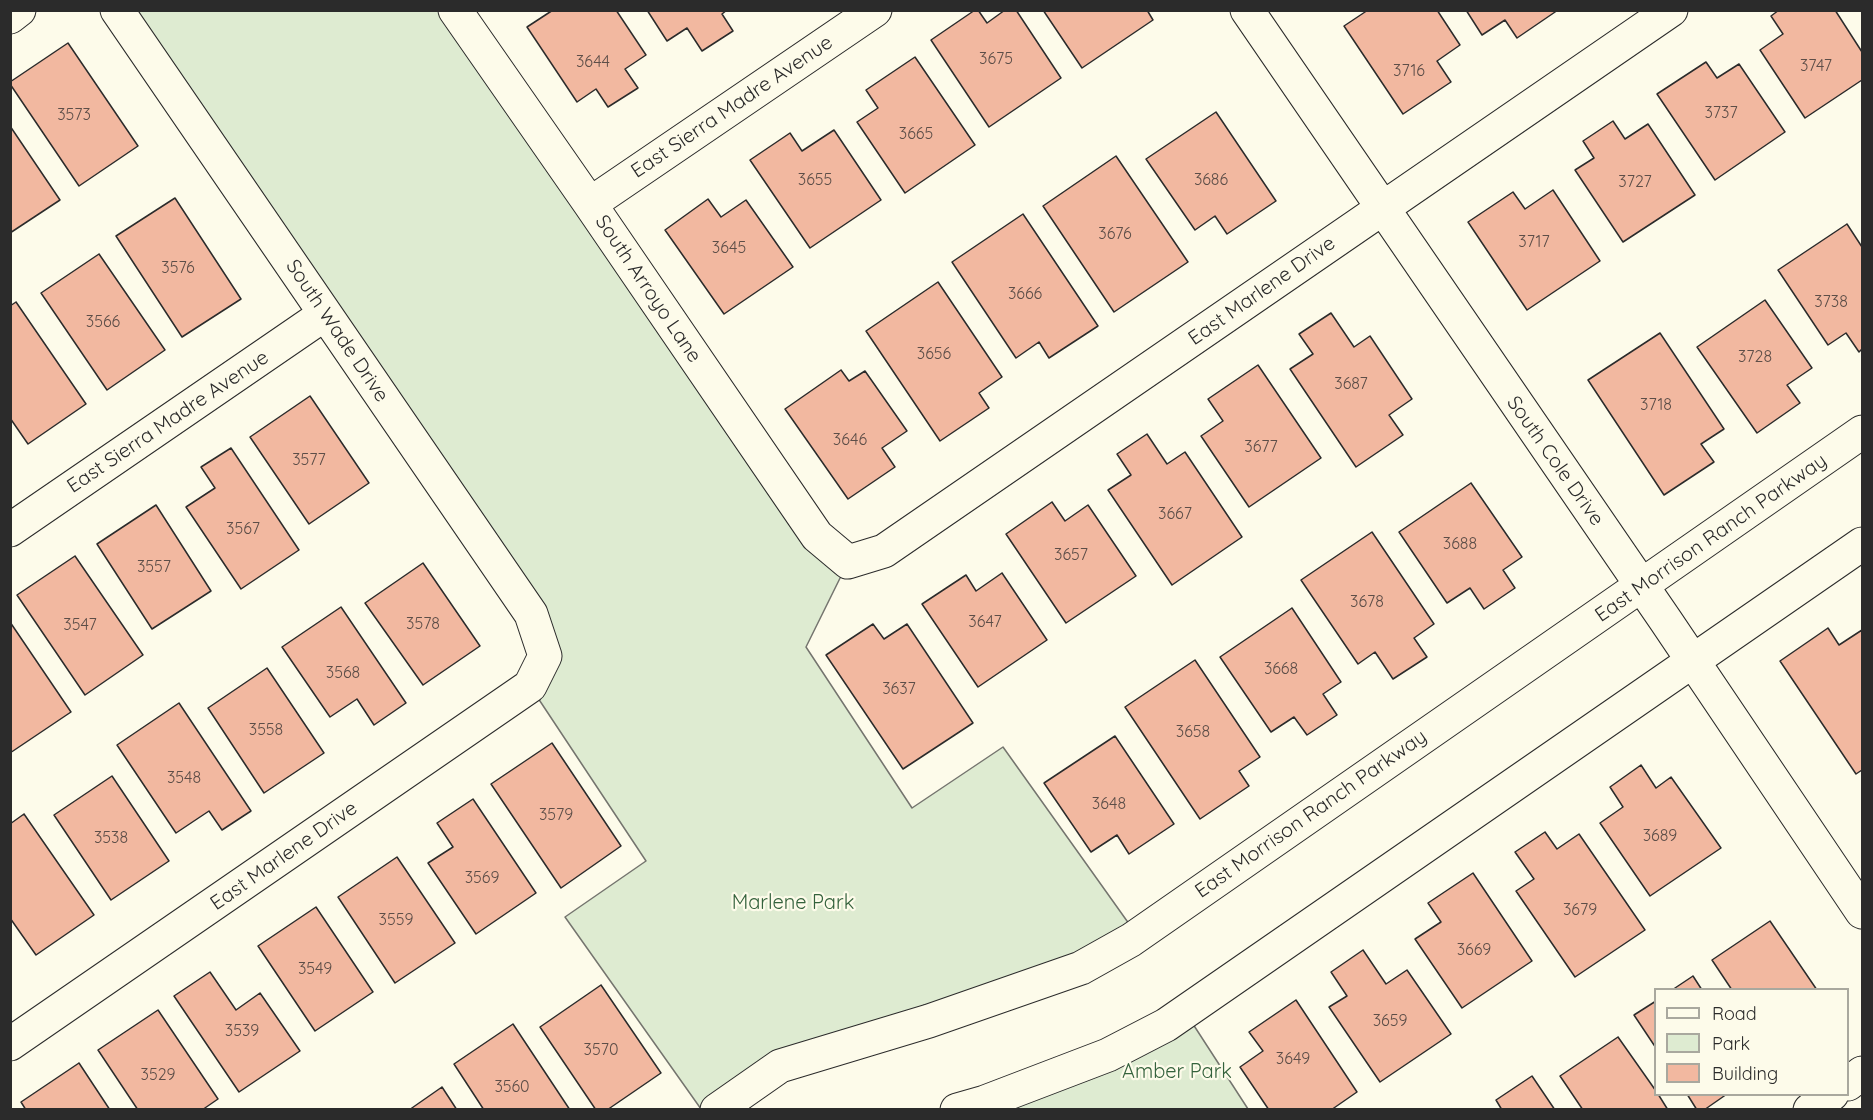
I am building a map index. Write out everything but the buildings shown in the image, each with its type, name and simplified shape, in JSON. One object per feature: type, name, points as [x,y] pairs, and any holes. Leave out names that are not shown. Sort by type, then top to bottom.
[{"type":"street","points":[[10,17],[20,10]]},
{"type":"street","name":"South Wade Drive","points":[[117,10],[531,614],[545,656]]},
{"type":"street","name":"South Arroyo Lane","points":[[455,10],[817,536],[848,562]]},
{"type":"street","name":"East Sierra Madre Avenue","points":[[590,204],[875,10]]},
{"type":"street","name":"South Cole Drive","points":[[1246,10],[1863,912]]},
{"type":"street","name":"East Marlene Drive","points":[[848,562],[884,551],[1671,10]]},
{"type":"street","name":"East Sierra Madre Avenue","points":[[10,530],[325,314]]},
{"type":"street","name":"East Morrison Ranch Parkway","points":[[717,1110],[780,1066],[929,1021],[1082,968],[1131,940],[1863,432]]},
{"type":"street","points":[[957,1110],[985,1102],[1108,1055],[1166,1026],[1863,544]]},
{"type":"street","name":"East Marlene Drive","points":[[10,1044],[531,686],[545,656]]},
{"type":"street","points":[[1849,1083],[1863,1073]]},
{"type":"street","points":[[1810,1110],[1831,1096]]},
{"type":"green space","name":"Marlene Park","points":[[117,11],[454,11],[848,562],[806,647],[912,808],[1003,747],[1137,935],[701,1109],[565,917],[646,861],[530,686],[545,656]]},
{"type":"green space","name":"Amber Park","points":[[1191,1021],[1248,1109],[987,1110]]}]
